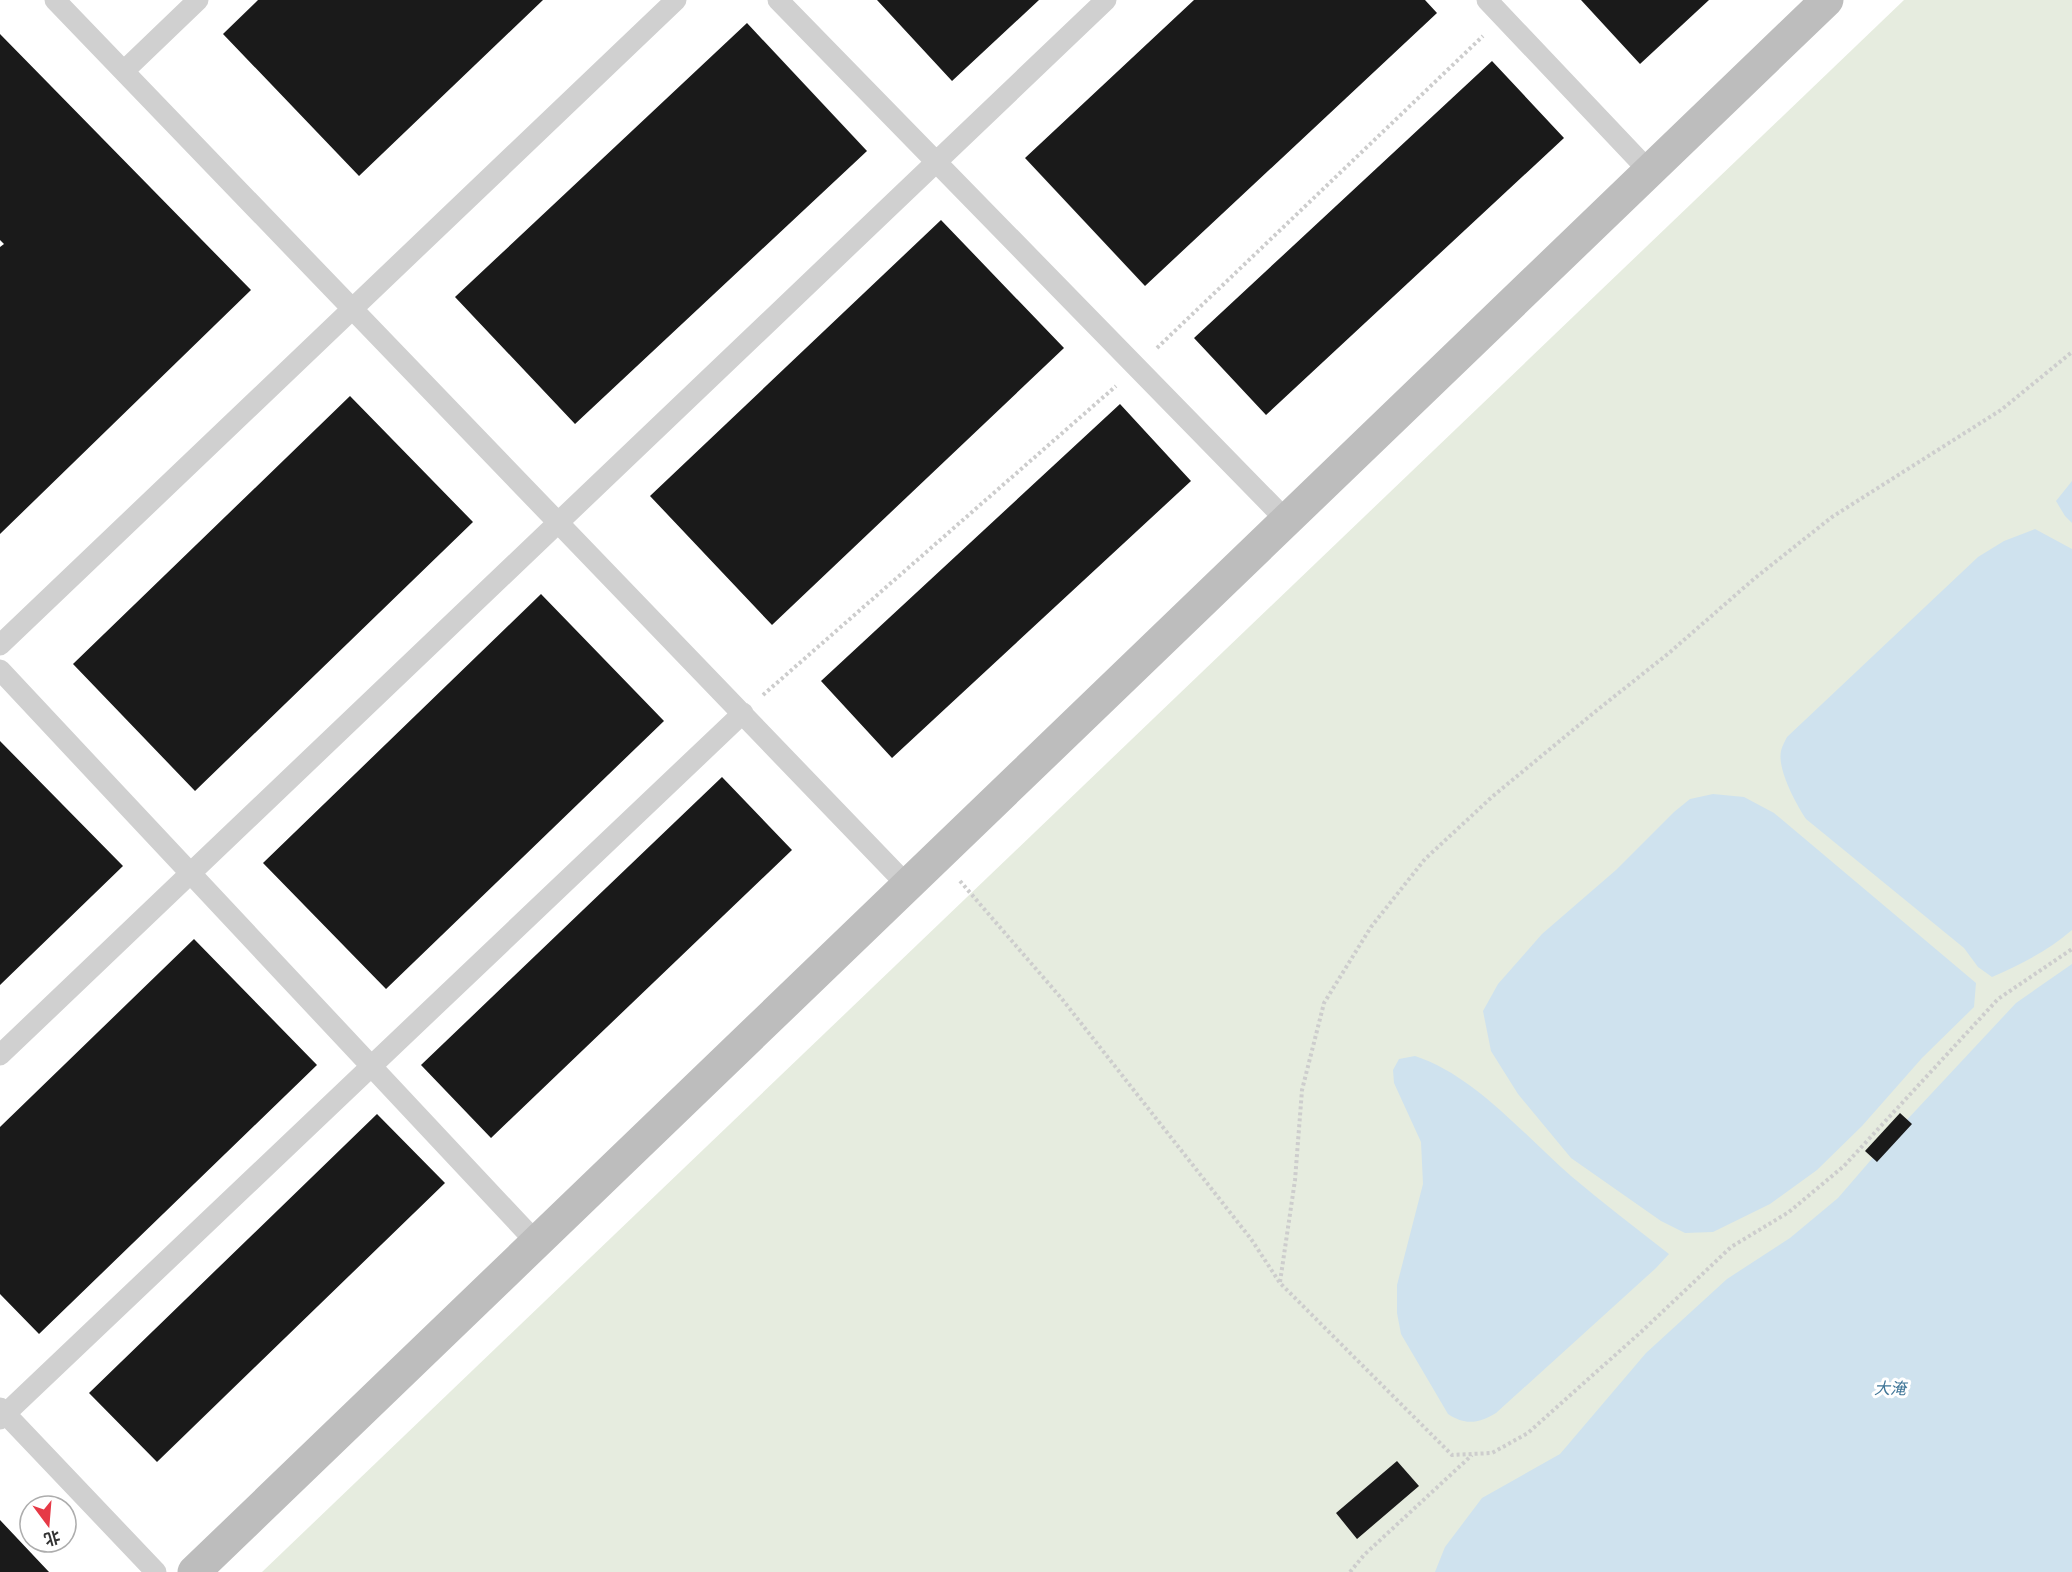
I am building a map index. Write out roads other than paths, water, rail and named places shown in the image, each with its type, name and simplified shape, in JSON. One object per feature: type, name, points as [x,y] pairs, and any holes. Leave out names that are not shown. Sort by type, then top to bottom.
[{"type":"street","points":[[194,1572],[1827,0]]},
{"type":"lane","points":[[56,0],[907,885]]},
{"type":"lane","points":[[124,71],[198,0]]},
{"type":"lane","points":[[0,645],[676,0]]},
{"type":"lane","points":[[778,0],[1286,520]]},
{"type":"lane","points":[[0,1055],[1107,0]]},
{"type":"lane","points":[[1487,0],[1649,171]]},
{"type":"lane","points":[[0,670],[536,1242]]},
{"type":"lane","points":[[156,1572],[2,1414],[743,713]]},
{"type":"water","points":[[2072,481],[2072,523],[2056,501]]},
{"type":"water","points":[[2035,529],[2072,549],[2072,930],[2034,956],[1992,977],[1978,967],[1964,948],[1806,819],[1785,776],[1781,751],[1787,737],[1978,557],[2004,541]]},
{"type":"water","points":[[1713,794],[1744,797],[1774,813],[1976,983],[1974,1007],[1922,1058],[1862,1126],[1817,1170],[1770,1204],[1713,1232],[1685,1233],[1661,1221],[1571,1158],[1518,1094],[1491,1051],[1483,1011],[1498,984],[1542,934],[1616,870],[1674,812],[1690,799]]},
{"type":"water","name":"大淹","points":[[2072,964],[2072,1572],[1435,1572],[1445,1547],[1482,1498],[1560,1454],[1646,1353],[1727,1279],[1790,1238],[1838,1198],[1889,1139],[2016,1003]]},
{"type":"water","points":[[1415,1056],[1458,1077],[1478,1092],[1571,1176],[1669,1254],[1496,1413],[1472,1422],[1448,1414],[1401,1334],[1397,1313],[1397,1285],[1423,1184],[1421,1142],[1394,1083],[1393,1070],[1399,1059]]}]
